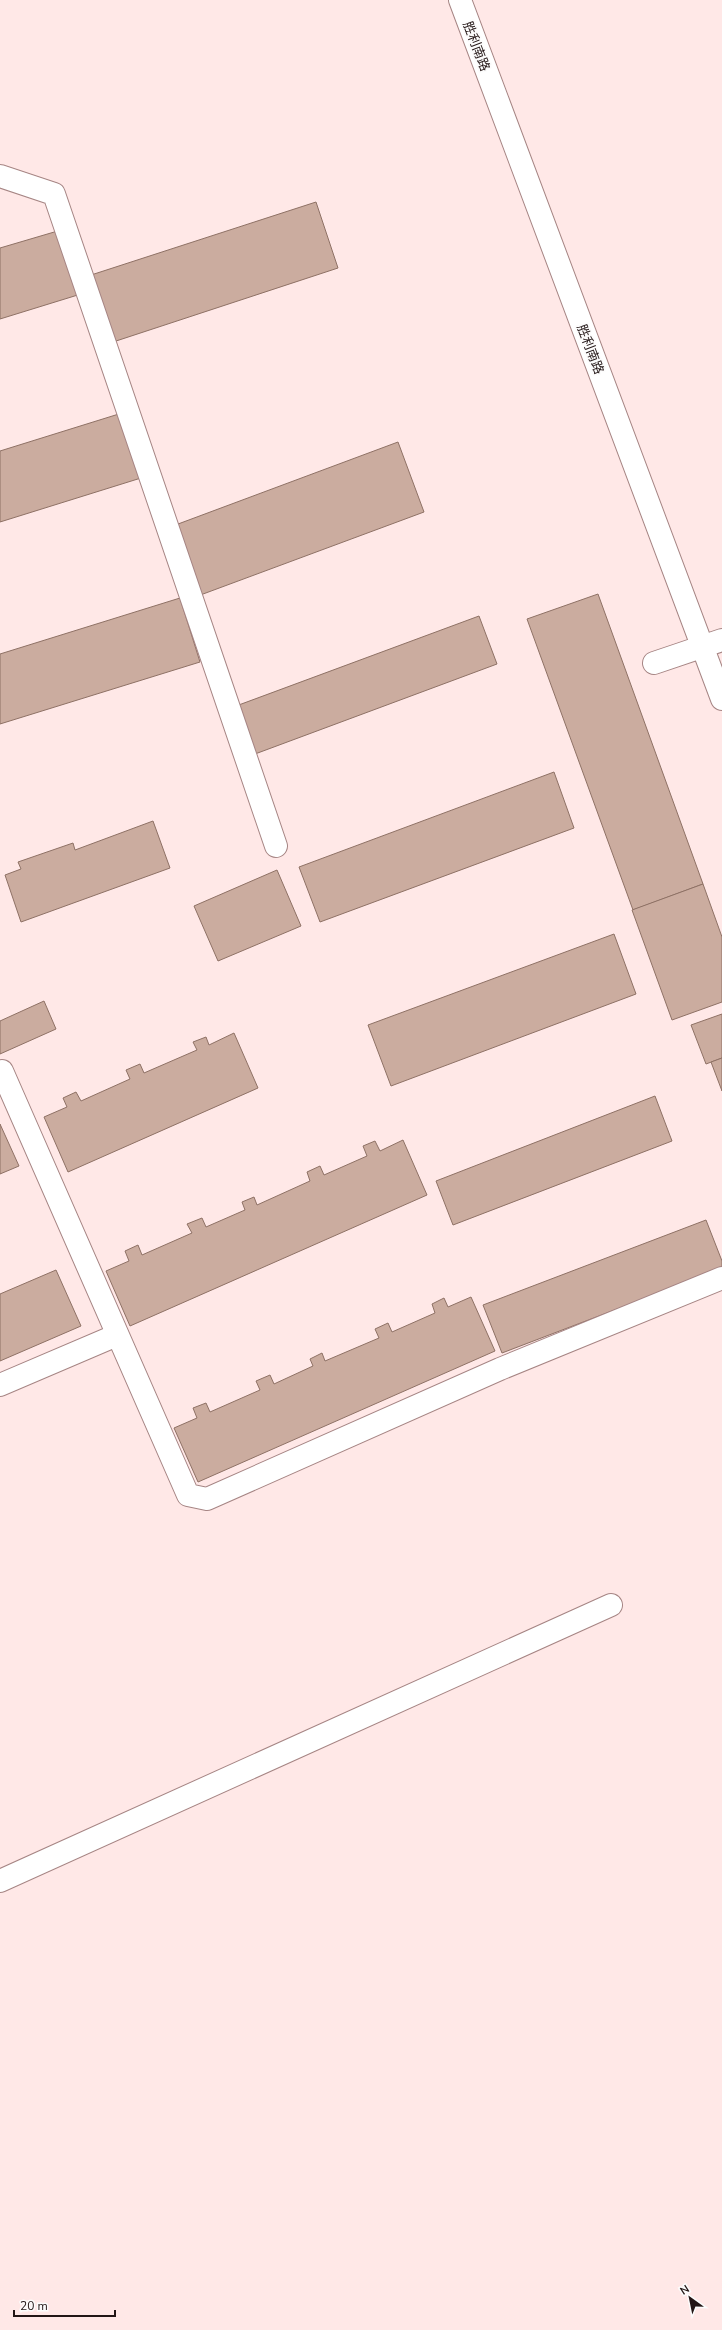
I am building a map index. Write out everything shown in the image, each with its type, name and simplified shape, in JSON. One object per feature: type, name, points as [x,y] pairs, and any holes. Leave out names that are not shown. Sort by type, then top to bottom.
[{"type":"main road","name":"胜利南路","points":[[460,0],[712,643],[722,699]]},
{"type":"main road","points":[[0,176],[54,194],[276,846]]},
{"type":"main road","points":[[654,663],[712,643]]},
{"type":"main road","points":[[2,1071],[188,1495],[208,1499],[500,1369],[722,1278]]},
{"type":"main road","points":[[0,1385],[117,1335]]},
{"type":"main road","points":[[0,1881],[612,1605]]},
{"type":"building","points":[[316,202],[338,268],[110,343],[88,276]]},
{"type":"building","points":[[61,230],[81,294],[0,319],[0,248]]},
{"type":"building","points":[[122,413],[141,478],[0,522],[0,451]]},
{"type":"building","points":[[398,442],[424,512],[195,597],[170,527]]},
{"type":"building","points":[[598,594],[703,884],[633,910],[527,619]]},
{"type":"building","points":[[180,598],[200,662],[0,724],[0,654]]},
{"type":"building","points":[[479,616],[497,664],[255,754],[236,706]]},
{"type":"building","points":[[554,772],[574,828],[320,922],[299,867]]},
{"type":"building","points":[[153,821],[170,868],[21,922],[5,875],[21,869],[18,862],[73,843],[75,850]]},
{"type":"building","points":[[277,870],[301,926],[218,961],[194,906]]},
{"type":"building","points":[[703,884],[722,937],[722,1002],[672,1020],[632,910]]},
{"type":"building","points":[[614,934],[636,994],[391,1086],[368,1025]]},
{"type":"building","points":[[44,1001],[56,1029],[0,1054],[0,1021]]},
{"type":"building","points":[[722,1014],[722,1058],[706,1064],[691,1025]]},
{"type":"building","points":[[234,1033],[258,1088],[68,1172],[44,1117],[67,1107],[63,1098],[76,1092],[81,1101],[130,1079],[126,1070],[140,1064],[144,1073],[197,1050],[193,1042],[206,1037],[209,1045]]},
{"type":"building","points":[[722,1058],[722,1091],[711,1062]]},
{"type":"building","points":[[655,1096],[672,1141],[453,1225],[436,1181]]},
{"type":"building","points":[[0,1124],[19,1166],[0,1174]]},
{"type":"building","points":[[403,1140],[427,1195],[130,1326],[106,1271],[129,1261],[125,1251],[138,1245],[142,1255],[192,1233],[187,1224],[202,1218],[206,1227],[245,1210],[242,1202],[254,1197],[257,1205],[310,1181],[307,1172],[320,1166],[324,1175],[367,1156],[363,1146],[375,1141],[380,1151]]},
{"type":"building","points":[[706,1220],[722,1261],[722,1269],[502,1353],[483,1305]]},
{"type":"building","points":[[56,1270],[81,1326],[0,1361],[0,1294]]},
{"type":"building","points":[[471,1297],[495,1351],[198,1482],[174,1428],[197,1418],[193,1408],[206,1403],[210,1412],[260,1390],[256,1381],[270,1375],[274,1384],[313,1366],[310,1359],[322,1353],[325,1361],[379,1338],[375,1329],[388,1323],[392,1332],[435,1313],[432,1304],[444,1298],[448,1307]]}]
